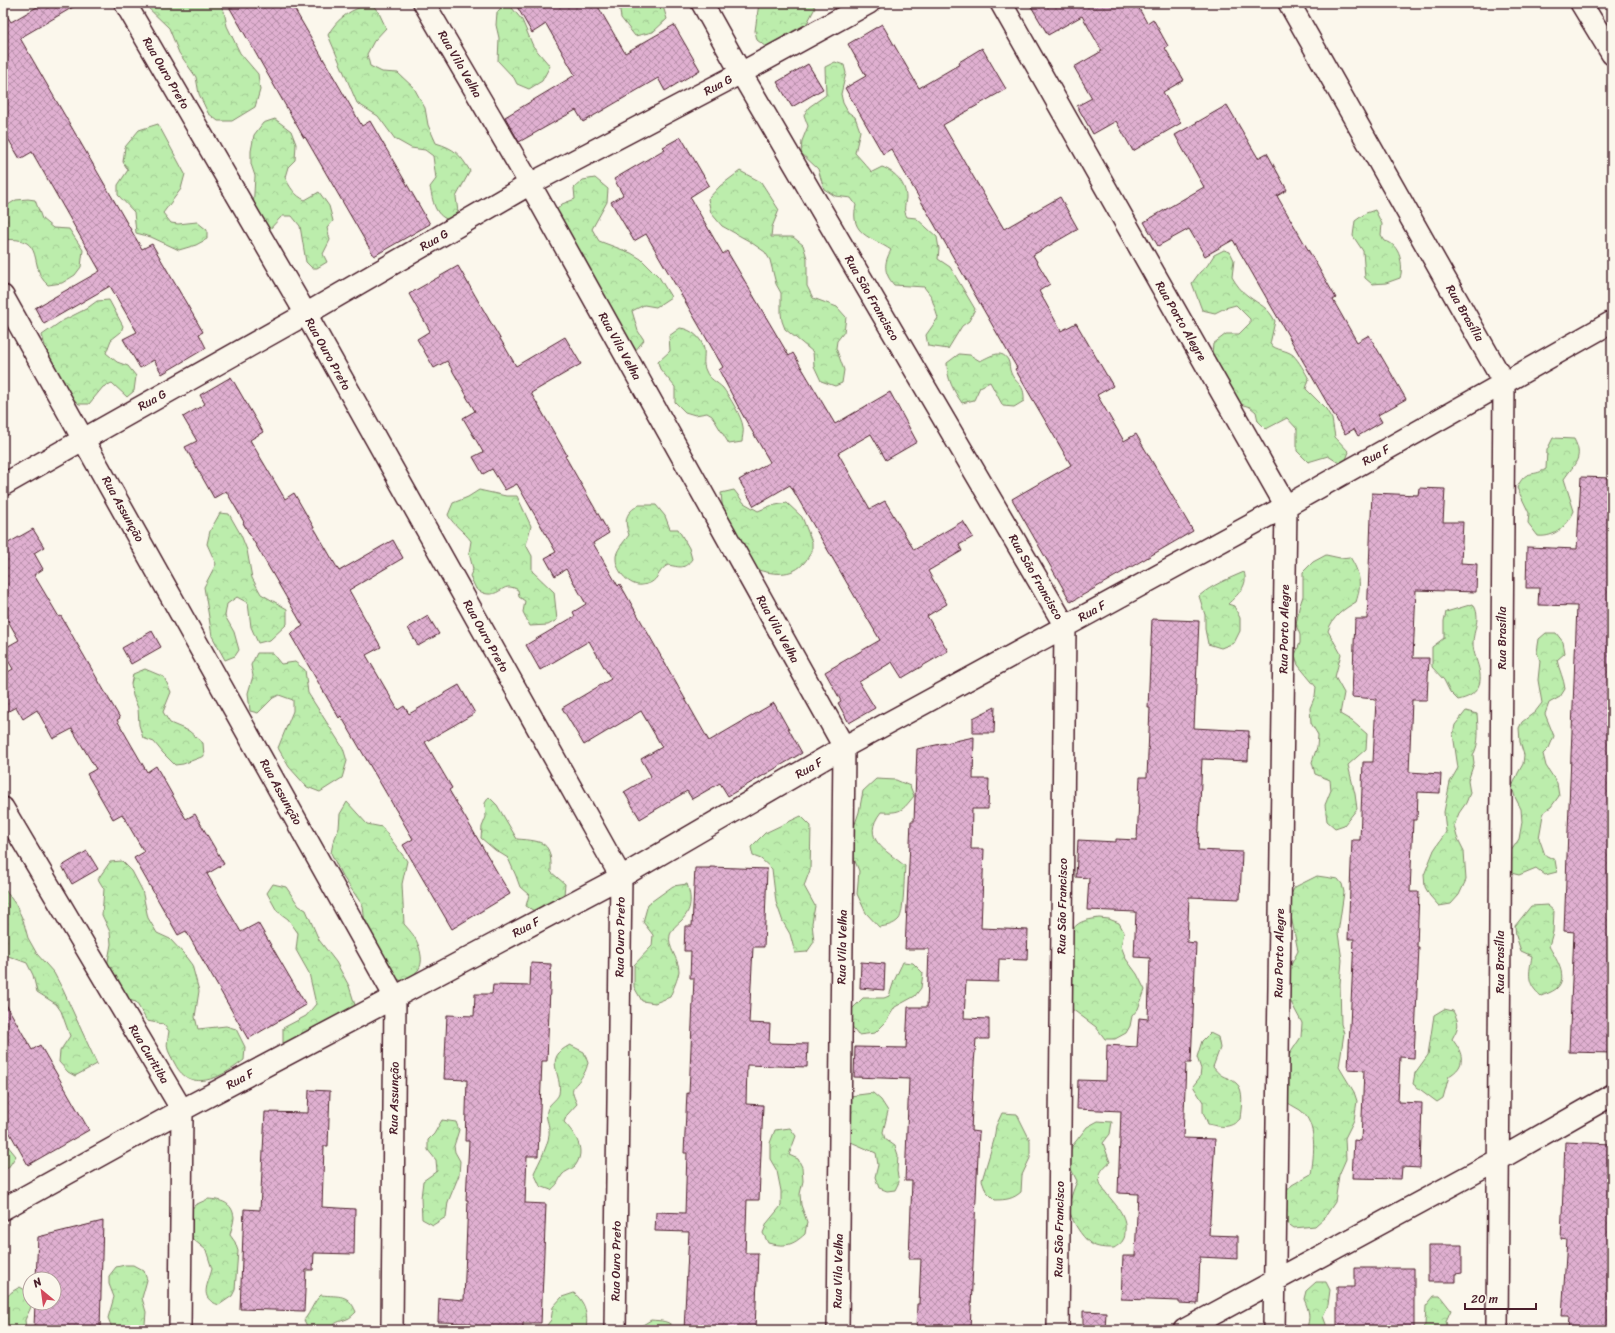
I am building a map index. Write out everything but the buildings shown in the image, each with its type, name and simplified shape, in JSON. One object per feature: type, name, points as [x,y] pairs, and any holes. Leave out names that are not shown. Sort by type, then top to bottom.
[{"type":"street","name":"Rua Ouro Preto","points":[[125,3],[306,314],[621,877],[615,1330]]},
{"type":"street","name":"Rua Vila Velha","points":[[424,3],[530,184],[844,748],[838,1330]]},
{"type":"street","name":"Rua São Francisco","points":[[702,3],[741,73],[1065,626],[1058,1330]]},
{"type":"street","name":"Rua G","points":[[3,485],[306,314],[530,184],[741,73],[869,3]]},
{"type":"street","name":"Rua Porto Alegre","points":[[1001,3],[1286,506],[1274,1330]]},
{"type":"street","name":"Rua Brasília","points":[[1289,3],[1504,383],[1497,1330]]},
{"type":"street","points":[[1581,3],[1612,54]]},
{"type":"street","name":"Rua Assunção","points":[[3,296],[84,438],[395,997],[392,1330]]},
{"type":"street","name":"Rua F","points":[[3,1209],[182,1110],[621,877],[844,748],[1286,506],[1612,322]]},
{"type":"street","name":"Rua Curitiba","points":[[3,808],[182,1110]]},
{"type":"street","points":[[1184,1330],[1498,1160],[1612,1095]]},
{"type":"street","points":[[180,1330],[182,1110]]},
{"type":"green space","points":[[143,3],[219,3],[224,11],[227,26],[240,53],[258,74],[260,90],[255,107],[232,121],[218,121],[208,113],[199,94],[196,77],[179,53],[169,28]]},
{"type":"green space","points":[[506,3],[510,3],[512,8],[522,20],[533,46],[550,66],[542,81],[529,89],[517,84],[514,78],[498,61],[499,38],[496,25],[497,12]]},
{"type":"green space","points":[[619,3],[662,3],[667,19],[653,32],[635,36],[621,18]]},
{"type":"green space","points":[[759,3],[812,3],[815,8],[803,31],[777,48],[766,47],[757,40],[755,31]]},
{"type":"green space","points":[[372,4],[379,13],[386,28],[374,41],[367,54],[370,66],[382,72],[398,73],[414,88],[425,108],[428,125],[436,143],[456,153],[463,160],[470,171],[456,197],[458,212],[449,220],[440,215],[437,211],[432,197],[430,187],[436,179],[433,156],[425,150],[411,148],[395,139],[378,116],[357,103],[328,35],[336,24],[346,15],[358,8]]},
{"type":"green space","points":[[835,62],[844,65],[846,73],[841,94],[843,103],[848,112],[855,117],[860,131],[855,153],[872,172],[882,167],[896,175],[902,183],[906,193],[905,210],[907,217],[916,218],[937,237],[939,249],[938,259],[950,267],[975,309],[969,321],[962,326],[948,349],[928,346],[926,335],[938,318],[931,296],[924,287],[894,285],[886,272],[886,263],[891,250],[870,238],[859,229],[856,223],[855,215],[856,205],[851,198],[835,196],[824,189],[818,169],[801,153],[802,141],[808,126],[804,115],[809,107],[826,95],[825,67]]},
{"type":"green space","points":[[275,119],[291,131],[296,144],[295,160],[288,167],[285,177],[290,187],[298,196],[305,200],[319,192],[329,206],[333,221],[327,228],[330,240],[323,254],[327,262],[317,268],[312,268],[306,262],[300,226],[292,216],[282,216],[268,231],[253,211],[255,176],[251,164],[251,151],[254,135],[263,123]]},
{"type":"green space","points":[[158,124],[185,174],[181,189],[163,213],[171,223],[178,224],[197,222],[207,230],[207,239],[196,245],[179,250],[151,237],[136,233],[134,212],[118,195],[118,185],[128,170],[123,162],[125,147],[139,130]]},
{"type":"green space","points":[[740,171],[761,182],[779,210],[772,227],[771,237],[793,237],[803,245],[807,258],[807,286],[813,298],[837,307],[846,317],[844,332],[837,341],[836,348],[844,370],[842,383],[835,386],[821,381],[814,366],[813,352],[785,329],[781,313],[781,293],[776,284],[770,260],[765,252],[722,226],[711,213],[708,199],[720,186]]},
{"type":"green space","points":[[595,178],[608,189],[607,202],[592,229],[599,241],[631,253],[641,259],[659,277],[671,297],[656,307],[644,305],[632,311],[638,331],[644,340],[635,351],[627,350],[552,215],[562,204],[575,199],[574,188],[583,180]]},
{"type":"green space","points":[[16,200],[35,200],[42,219],[53,228],[69,229],[83,250],[81,267],[75,275],[62,283],[48,285],[38,270],[31,248],[26,243],[17,240],[3,240],[3,208]]},
{"type":"green space","points":[[1375,210],[1382,224],[1381,235],[1385,241],[1394,246],[1400,256],[1401,273],[1400,278],[1386,283],[1372,284],[1365,278],[1363,251],[1353,236],[1355,221],[1366,213]]},
{"type":"green space","points":[[1224,250],[1230,252],[1234,260],[1232,277],[1237,285],[1245,294],[1266,309],[1275,321],[1270,344],[1275,348],[1290,353],[1295,357],[1309,379],[1306,389],[1326,409],[1332,419],[1335,437],[1349,452],[1345,462],[1339,463],[1328,456],[1308,462],[1297,451],[1297,429],[1287,418],[1266,429],[1258,421],[1256,412],[1250,407],[1237,403],[1205,366],[1212,353],[1213,344],[1226,334],[1239,334],[1250,323],[1250,319],[1236,305],[1215,313],[1202,310],[1192,283],[1200,272],[1207,266],[1214,255]]},
{"type":"green space","points":[[109,300],[123,326],[121,332],[111,340],[106,353],[117,362],[128,366],[136,376],[134,391],[127,397],[112,383],[103,387],[89,404],[79,404],[63,390],[57,369],[52,365],[42,335],[62,321],[86,309],[97,301]]},
{"type":"green space","points":[[680,328],[692,332],[701,341],[704,349],[704,365],[707,374],[723,388],[732,401],[740,418],[743,429],[742,442],[729,444],[712,416],[707,413],[695,415],[685,412],[675,402],[675,387],[660,369],[658,362],[670,351],[669,336]]},
{"type":"green space","points":[[959,354],[970,355],[980,361],[995,354],[1005,356],[1009,362],[1010,371],[1013,377],[1022,387],[1024,401],[1014,407],[1003,406],[990,382],[980,387],[974,400],[962,403],[951,384],[947,369],[947,363]]},
{"type":"green space","points":[[1553,438],[1574,439],[1577,446],[1577,460],[1564,479],[1574,511],[1560,530],[1550,535],[1538,536],[1528,523],[1529,513],[1517,488],[1523,478],[1529,474],[1541,472],[1546,469],[1547,450]]},
{"type":"green space","points":[[479,490],[506,496],[517,496],[531,526],[526,545],[532,556],[532,571],[554,592],[557,620],[548,625],[530,626],[523,612],[525,601],[519,597],[518,590],[509,587],[493,594],[488,594],[476,589],[470,576],[473,569],[469,553],[471,541],[448,515],[453,503],[468,497]]},
{"type":"green space","points":[[734,490],[744,503],[758,511],[770,506],[787,503],[802,517],[812,542],[812,551],[803,564],[791,572],[784,573],[770,573],[749,567],[724,522],[721,493]]},
{"type":"green space","points":[[639,505],[656,505],[665,516],[670,529],[678,529],[689,548],[692,559],[687,565],[682,567],[668,565],[661,570],[652,582],[642,585],[637,585],[628,581],[624,577],[618,568],[616,559],[618,550],[629,535],[626,525],[628,514]]},
{"type":"green space","points":[[220,513],[229,514],[241,535],[247,550],[252,578],[261,594],[287,609],[287,624],[270,640],[258,643],[251,627],[248,603],[237,597],[227,604],[225,616],[234,632],[239,650],[235,656],[225,660],[212,636],[204,587],[216,564],[207,544],[210,531]]},
{"type":"green space","points":[[1326,555],[1340,558],[1350,557],[1358,574],[1359,590],[1356,602],[1335,618],[1328,631],[1341,654],[1335,677],[1344,693],[1340,714],[1352,721],[1367,734],[1366,749],[1348,765],[1357,809],[1344,825],[1335,828],[1327,821],[1325,805],[1331,790],[1330,780],[1315,774],[1312,762],[1317,747],[1318,735],[1311,723],[1310,708],[1315,696],[1316,687],[1298,665],[1295,655],[1300,643],[1300,635],[1296,625],[1303,596],[1303,572],[1313,562]]},
{"type":"green space","points":[[1244,572],[1244,586],[1228,604],[1234,606],[1240,618],[1240,631],[1234,643],[1221,648],[1208,644],[1205,629],[1205,615],[1199,596],[1215,585]]},
{"type":"green space","points":[[1473,604],[1476,609],[1477,619],[1473,644],[1480,682],[1472,694],[1458,700],[1450,692],[1444,680],[1432,667],[1432,647],[1444,638],[1444,621],[1446,612]]},
{"type":"green space","points":[[1546,633],[1556,633],[1563,642],[1565,653],[1557,660],[1565,689],[1560,697],[1549,703],[1545,714],[1554,736],[1549,748],[1543,754],[1546,766],[1557,783],[1559,796],[1543,815],[1539,838],[1545,855],[1555,860],[1557,872],[1545,875],[1536,868],[1519,875],[1511,873],[1509,854],[1519,839],[1522,822],[1521,809],[1512,787],[1523,764],[1524,755],[1520,742],[1519,728],[1522,722],[1535,712],[1542,703],[1538,680],[1540,661],[1537,652],[1539,639]]},
{"type":"green space","points":[[257,653],[272,653],[281,664],[295,662],[305,670],[308,693],[343,748],[347,761],[342,778],[320,792],[307,787],[289,767],[278,748],[293,711],[293,700],[279,695],[273,698],[258,713],[250,711],[248,693],[253,676],[251,665]]},
{"type":"green space","points":[[145,669],[164,677],[171,692],[163,712],[170,723],[189,731],[203,743],[204,756],[183,764],[175,765],[154,742],[143,738],[139,725],[138,708],[133,696],[131,684],[133,674]]},
{"type":"green space","points":[[1466,711],[1477,714],[1478,741],[1473,755],[1474,763],[1468,781],[1470,793],[1454,826],[1457,837],[1464,851],[1466,880],[1459,895],[1451,904],[1439,906],[1430,896],[1425,887],[1424,875],[1434,850],[1446,832],[1444,812],[1450,782],[1458,768],[1453,734],[1455,725]]},
{"type":"green space","points":[[876,779],[896,780],[910,786],[914,796],[904,808],[893,812],[881,812],[875,821],[873,830],[874,837],[878,843],[905,866],[901,915],[895,923],[879,927],[866,913],[857,894],[859,871],[846,839],[855,824],[863,791]]},
{"type":"green space","points":[[489,797],[497,805],[517,839],[540,842],[548,849],[550,854],[551,872],[565,884],[564,895],[560,900],[536,912],[526,906],[529,895],[520,887],[508,858],[495,850],[481,838],[482,827],[486,817],[485,803]]},
{"type":"green space","points":[[347,802],[367,824],[382,827],[407,861],[402,884],[404,924],[411,932],[419,947],[421,964],[413,975],[402,981],[393,977],[366,933],[363,906],[341,874],[331,853],[339,828],[340,814]]},
{"type":"green space","points":[[801,816],[811,826],[810,870],[804,886],[815,906],[812,923],[814,942],[807,952],[795,953],[790,934],[783,922],[776,902],[772,869],[761,859],[753,856],[751,847],[765,833]]},
{"type":"green space","points":[[122,861],[132,871],[142,890],[148,918],[157,933],[170,939],[192,965],[199,991],[195,1017],[198,1029],[226,1026],[236,1029],[245,1047],[244,1060],[227,1072],[208,1080],[199,1081],[190,1079],[182,1073],[168,1051],[167,1045],[169,1031],[163,1024],[147,1021],[136,1002],[118,997],[106,972],[111,944],[110,932],[102,915],[104,889],[98,879],[110,862]]},
{"type":"green space","points":[[1317,876],[1338,879],[1342,884],[1344,892],[1338,933],[1342,960],[1340,984],[1341,1024],[1344,1033],[1339,1067],[1354,1092],[1357,1101],[1354,1120],[1345,1138],[1346,1159],[1339,1175],[1335,1202],[1325,1217],[1315,1226],[1294,1228],[1280,1218],[1278,1201],[1292,1185],[1311,1174],[1314,1149],[1312,1131],[1306,1116],[1300,1110],[1281,1099],[1283,1064],[1301,1037],[1302,1023],[1285,991],[1288,971],[1298,951],[1289,906],[1289,898],[1295,887]]},
{"type":"green space","points":[[273,884],[286,887],[299,906],[306,910],[319,940],[336,962],[349,986],[355,1005],[352,1026],[283,1047],[283,1028],[306,1016],[316,1004],[309,973],[296,950],[298,933],[288,919],[277,911],[267,893]]},
{"type":"green space","points":[[687,884],[690,894],[689,908],[685,917],[674,927],[670,935],[670,944],[679,971],[678,977],[670,997],[655,1003],[642,1001],[634,987],[634,965],[652,946],[653,935],[643,922],[648,904],[673,886]]},
{"type":"green space","points":[[3,887],[16,905],[23,920],[28,938],[37,954],[54,973],[97,1064],[75,1076],[68,1072],[59,1062],[60,1051],[70,1036],[61,1011],[56,1004],[37,992],[33,975],[27,963],[3,954]]},
{"type":"green space","points":[[1547,905],[1554,911],[1553,932],[1549,946],[1558,962],[1562,973],[1562,979],[1556,989],[1541,996],[1533,987],[1530,978],[1532,956],[1521,951],[1516,936],[1515,926],[1531,906]]},
{"type":"green space","points":[[1099,918],[1109,919],[1119,923],[1124,932],[1121,946],[1126,959],[1137,974],[1145,990],[1138,1009],[1132,1016],[1130,1026],[1126,1033],[1115,1039],[1105,1039],[1096,1027],[1072,1009],[1070,934],[1078,924]]},
{"type":"green space","points":[[903,962],[913,963],[923,973],[921,988],[915,996],[895,1007],[885,1023],[875,1033],[858,1035],[851,1026],[850,1011],[863,998],[884,998],[889,996]]},
{"type":"green space","points":[[1444,1009],[1453,1011],[1458,1022],[1452,1039],[1461,1055],[1461,1064],[1455,1072],[1449,1076],[1443,1098],[1437,1102],[1413,1084],[1415,1073],[1428,1055],[1434,1015]]},
{"type":"green space","points":[[1210,1033],[1218,1037],[1220,1048],[1213,1067],[1219,1074],[1236,1083],[1241,1090],[1242,1100],[1240,1119],[1229,1126],[1208,1124],[1203,1112],[1203,1102],[1193,1086],[1200,1077],[1201,1069],[1197,1057],[1202,1041]]},
{"type":"green space","points":[[570,1045],[584,1052],[588,1063],[580,1080],[573,1088],[573,1093],[577,1104],[567,1115],[564,1122],[578,1142],[580,1154],[575,1166],[562,1175],[557,1184],[551,1190],[540,1186],[534,1173],[548,1139],[549,1129],[546,1116],[548,1109],[559,1094],[555,1061],[562,1050]]},
{"type":"green space","points":[[873,1093],[881,1100],[888,1111],[883,1132],[885,1139],[895,1146],[898,1155],[897,1171],[899,1182],[895,1190],[887,1191],[879,1188],[875,1177],[878,1165],[876,1153],[844,1139],[850,1096]]},
{"type":"green space","points":[[1002,1113],[1017,1114],[1030,1140],[1030,1158],[1022,1175],[1021,1192],[1009,1199],[995,1200],[986,1191],[982,1180],[994,1140],[996,1126]]},
{"type":"green space","points":[[442,1120],[456,1122],[459,1130],[454,1146],[455,1152],[460,1161],[459,1175],[448,1202],[446,1217],[433,1225],[422,1219],[421,1198],[423,1181],[437,1171],[436,1160],[428,1150],[428,1140],[434,1134]]},
{"type":"green space","points":[[1098,1121],[1112,1122],[1110,1134],[1103,1143],[1110,1162],[1102,1171],[1099,1179],[1107,1194],[1120,1211],[1124,1220],[1124,1238],[1121,1243],[1114,1248],[1104,1248],[1092,1245],[1077,1228],[1070,1211],[1071,1200],[1077,1181],[1068,1163],[1069,1150],[1087,1127]]},
{"type":"green space","points":[[790,1128],[796,1136],[789,1155],[798,1159],[802,1167],[803,1181],[800,1194],[801,1205],[807,1222],[805,1234],[792,1243],[779,1245],[768,1243],[763,1233],[767,1223],[781,1206],[781,1191],[777,1171],[770,1159],[770,1143],[775,1130]]},
{"type":"green space","points":[[3,1143],[7,1145],[16,1156],[8,1168],[3,1170]]},
{"type":"green space","points":[[208,1199],[221,1201],[231,1208],[234,1217],[230,1235],[235,1242],[238,1251],[235,1290],[232,1296],[219,1305],[208,1299],[206,1290],[212,1269],[206,1250],[188,1235],[185,1218],[195,1205]]},
{"type":"green space","points":[[133,1265],[144,1271],[147,1280],[142,1298],[146,1312],[145,1324],[140,1330],[113,1330],[108,1318],[114,1297],[109,1284],[109,1276],[116,1267]]},
{"type":"green space","points":[[1316,1282],[1326,1282],[1330,1290],[1328,1305],[1323,1316],[1328,1330],[1306,1330],[1309,1314],[1304,1299],[1306,1291]]},
{"type":"green space","points":[[20,1287],[22,1288],[22,1311],[29,1311],[25,1320],[26,1330],[3,1330],[3,1323],[5,1321],[5,1301],[14,1290]]},
{"type":"green space","points":[[574,1293],[584,1305],[587,1319],[586,1330],[543,1330],[551,1320],[553,1307],[562,1297]]},
{"type":"green space","points":[[321,1295],[343,1297],[350,1302],[356,1312],[348,1319],[336,1323],[331,1330],[309,1330],[304,1320]]},
{"type":"green space","points":[[1434,1296],[1440,1296],[1451,1310],[1446,1321],[1448,1330],[1422,1330],[1425,1325],[1426,1306]]},
{"type":"green space","points":[[651,1320],[671,1324],[675,1330],[640,1330],[641,1326]]}]
